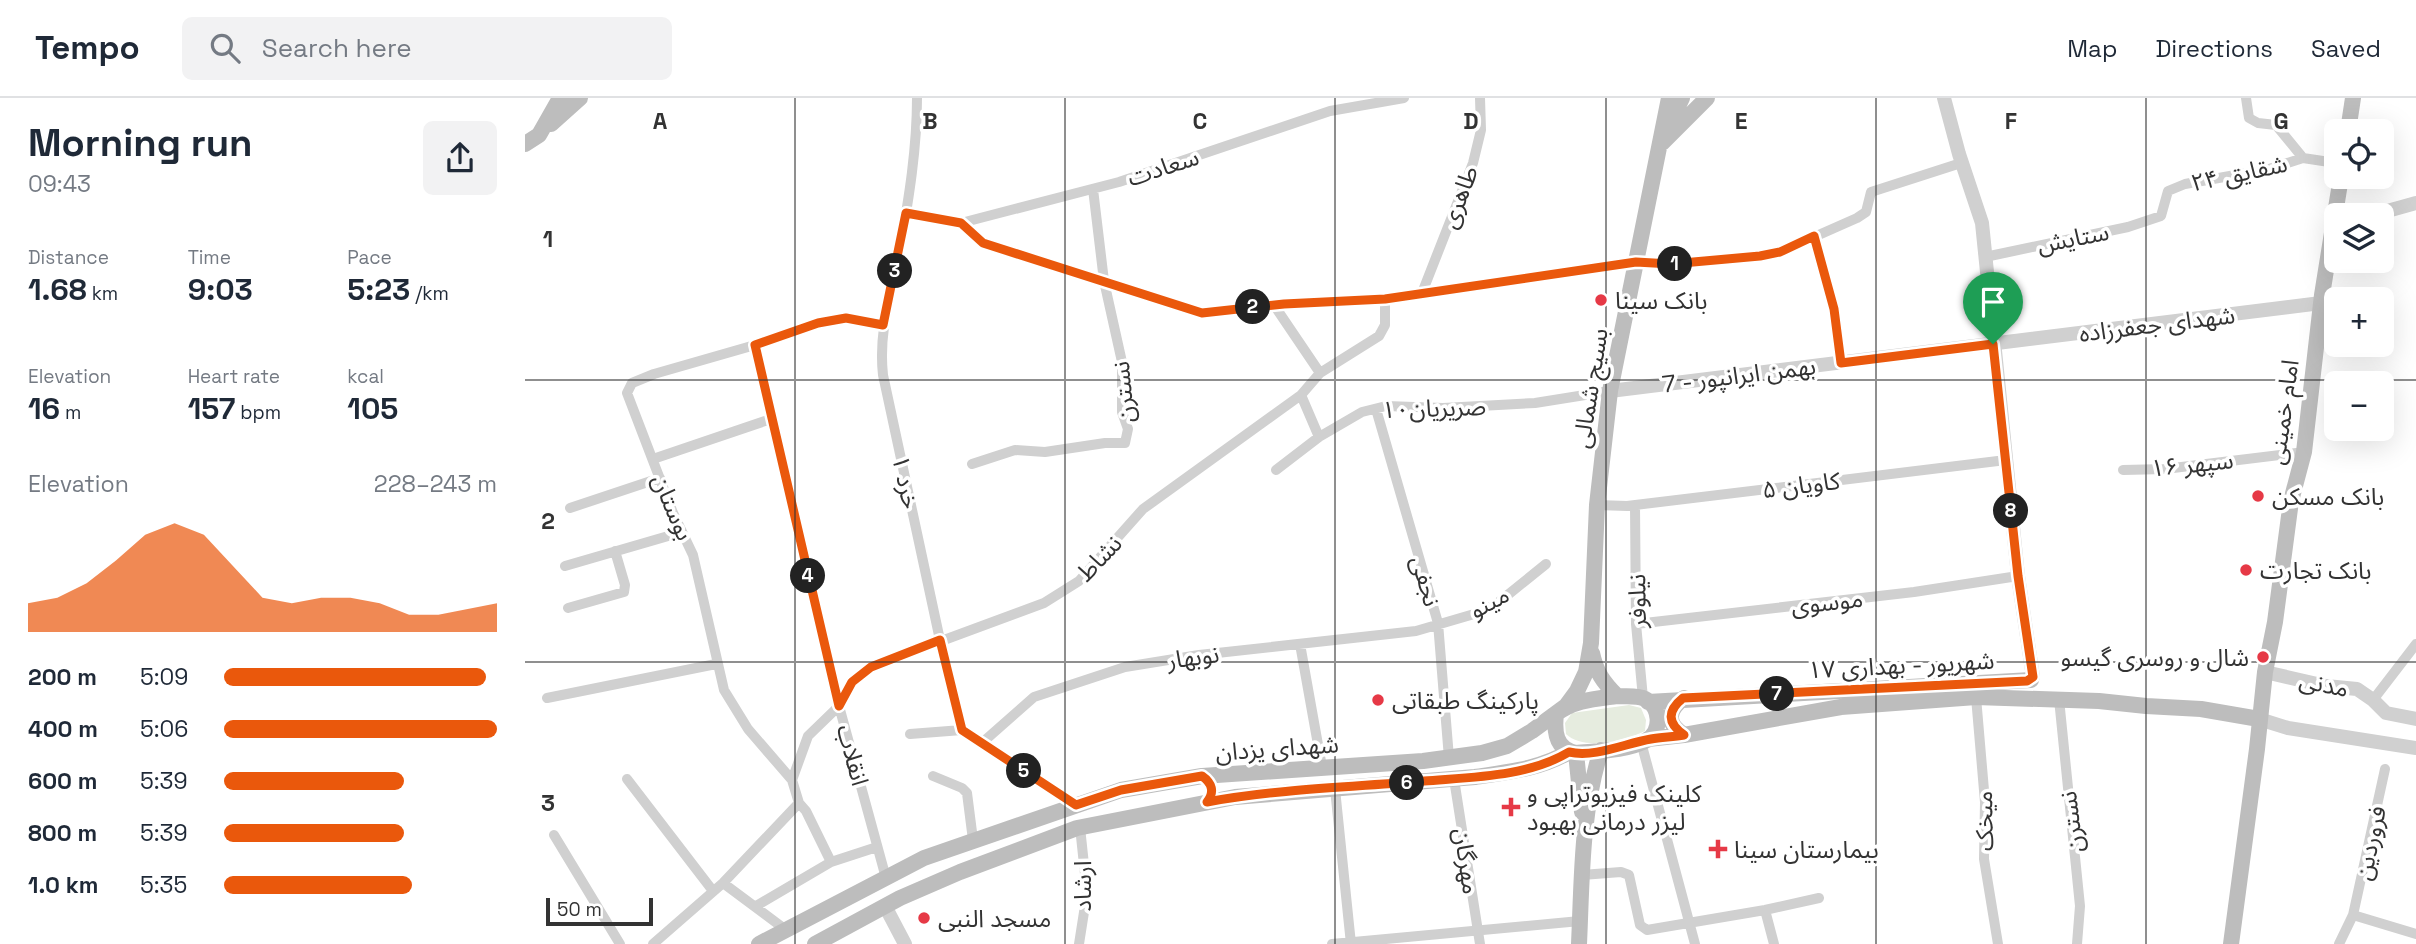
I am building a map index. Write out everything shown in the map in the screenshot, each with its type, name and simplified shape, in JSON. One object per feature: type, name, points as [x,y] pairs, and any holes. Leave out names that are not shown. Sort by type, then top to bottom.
[{"type":"main road","points":[[539,135],[560,98]]},
{"type":"main road","points":[[525,144],[580,98]]},
{"type":"main road","name":"بسیج شمالی","points":[[1566,706],[1586,672],[1591,643],[1597,505],[1610,391],[1669,98]]},
{"type":"main road","name":"بسیج شمالی","points":[[1661,143],[1682,98]]},
{"type":"main road","points":[[1661,143],[1707,98]]},
{"type":"main road","points":[[2350,119],[2353,98]]},
{"type":"main road","name":"امام خمینی","points":[[2231,944],[2265,672],[2275,622],[2291,501],[2304,452],[2326,273]]},
{"type":"main road","name":"بسیج شمالی","points":[[1591,643],[1595,667],[1603,682],[1618,696]]},
{"type":"main road","name":"۱۷ شهریور - بهداری","points":[[1566,706],[1618,696],[1646,700],[2031,680]]},
{"type":"main road","name":"شهدای یزدان","points":[[815,944],[885,906],[960,872],[1080,827],[1207,802],[1252,795],[1454,779],[1531,768],[1551,763],[1572,753],[1841,707],[1976,697],[2059,699],[2201,709],[2259,719]]},
{"type":"main road","points":[[1683,698],[1671,710],[1670,717],[1671,724],[1684,735]]},
{"type":"main road","points":[[1644,741],[1656,730],[1658,715],[1652,704],[1646,700]]},
{"type":"main road","points":[[1566,706],[1556,714],[1554,728],[1557,740],[1572,753],[1584,829]]},
{"type":"main road","name":"شهدای یزدان","points":[[759,944],[924,858],[1121,790],[1202,776],[1449,758],[1482,753],[1507,746],[1566,706]]},
{"type":"main road","points":[[1579,944],[1584,829],[1601,750]]},
{"type":"main road","points":[[1252,795],[1245,783],[1254,772]]},
{"type":"main road","points":[[1202,776],[1209,780],[1212,788],[1207,802]]},
{"type":"street","name":"خرد ۱","points":[[917,98],[917,137],[906,213],[883,325],[881,352],[883,375],[962,730]]},
{"type":"street","name":"سعادت","points":[[961,223],[1093,189],[1330,111],[1404,98]]},
{"type":"street","name":"طاهری","points":[[1422,293],[1473,163],[1481,130],[1480,98]]},
{"type":"street","points":[[1944,98],[1961,163],[1982,223],[2018,576],[2033,677],[2031,680]]},
{"type":"street","points":[[2246,98],[2249,118],[2258,123],[2276,125],[2304,158]]},
{"type":"street","name":"شقایق ۲۴","points":[[2161,216],[2168,191],[2185,184],[2269,169],[2304,158],[2324,161]]},
{"type":"street","points":[[906,213],[961,223],[983,243],[1202,313],[1274,305],[1385,299],[1636,262],[1671,264],[1760,256],[1780,252],[1866,212],[1871,192],[1961,163]]},
{"type":"street","name":"نسترن","points":[[972,464],[1015,450],[1045,452],[1125,443],[1128,429],[1122,412],[1122,362],[1104,281],[1093,189]]},
{"type":"street","points":[[2394,209],[2416,203]]},
{"type":"street","name":"ستایش","points":[[1985,257],[2127,228],[2161,216]]},
{"type":"street","points":[[1814,236],[1834,309],[1841,363]]},
{"type":"street","name":"نشاط","points":[[792,780],[807,736],[839,706],[852,682],[871,667],[1044,603],[1079,581],[1143,509],[1301,395],[1320,373],[1379,336],[1385,325],[1385,299]]},
{"type":"street","name":"شهدای جعفرزاده","points":[[1993,344],[2321,303]]},
{"type":"street","points":[[1274,305],[1320,373]]},
{"type":"street","name":"بوستان","points":[[831,862],[800,803],[792,780],[748,729],[724,690],[693,555],[628,393],[632,383],[655,374],[755,345],[818,323],[846,318],[883,325]]},
{"type":"street","name":"بهمن ایرانپور - 7","points":[[1610,391],[1993,344]]},
{"type":"street","name":"انقلاب","points":[[755,345],[839,706],[886,878]]},
{"type":"street","name":"صریریان۱۰","points":[[1276,470],[1319,438],[1362,412],[1386,406],[1443,408],[1535,403],[1610,391]]},
{"type":"street","points":[[1301,395],[1319,438]]},
{"type":"street","name":"نجفی","points":[[1376,409],[1438,623],[1449,758]]},
{"type":"street","points":[[653,459],[771,418]]},
{"type":"street","name":"سپهر ۱۶","points":[[2123,470],[2165,469],[2304,452]]},
{"type":"street","name":"کاویان ۵","points":[[1597,505],[1635,505],[2006,460]]},
{"type":"street","points":[[570,509],[660,478]]},
{"type":"street","name":"نیلوفر","points":[[1635,505],[1636,624],[1646,700]]},
{"type":"street","points":[[565,566],[682,532]]},
{"type":"street","points":[[568,608],[624,592],[625,585],[615,551]]},
{"type":"street","name":"مینو","points":[[1300,644],[1416,631],[1482,612],[1499,602],[1546,564]]},
{"type":"street","name":"موسوی","points":[[1636,624],[1914,592],[2018,576]]},
{"type":"street","points":[[1300,644],[1322,767]]},
{"type":"street","name":"نوبهار","points":[[983,743],[1034,697],[1125,667],[1199,655],[1300,644]]},
{"type":"street","points":[[2373,700],[2416,644]]},
{"type":"street","points":[[547,698],[716,664]]},
{"type":"street","name":"مدنی","points":[[2265,672],[2326,686],[2357,689],[2386,713],[2416,719]]},
{"type":"street","name":"میخک","points":[[1976,697],[1985,803],[1984,859],[1998,944]]},
{"type":"street","name":"نسترن","points":[[2059,699],[2080,906],[2077,944]]},
{"type":"street","name":"مدنی","points":[[2259,719],[2288,728],[2416,748]]},
{"type":"street","points":[[910,734],[962,730],[1076,805]]},
{"type":"street","points":[[1644,741],[1695,944]]},
{"type":"street","name":"فروردین","points":[[2339,944],[2353,915],[2385,769]]},
{"type":"street","points":[[933,776],[962,788],[967,793],[973,840]]},
{"type":"street","points":[[627,779],[713,891]]},
{"type":"street","name":"مهرگان","points":[[1454,779],[1480,944]]},
{"type":"street","points":[[1335,789],[1351,942]]},
{"type":"street","points":[[653,944],[723,883],[800,803]]},
{"type":"street","name":"ارشاد","points":[[1079,944],[1087,893],[1080,827]]},
{"type":"street","points":[[554,835],[620,944]]},
{"type":"street","points":[[756,906],[831,862],[877,847]]},
{"type":"street","points":[[1582,875],[1621,872],[1629,874],[1640,925],[1647,930],[1819,898]]},
{"type":"street","points":[[723,883],[786,930]]},
{"type":"street","points":[[885,906],[905,944]]},
{"type":"street","points":[[1765,910],[1774,944]]},
{"type":"street","points":[[2353,915],[2416,934]]},
{"type":"street","points":[[1332,944],[1580,921]]},
{"type":"shaded area","points":[[1629,705],[1641,708],[1646,720],[1645,731],[1604,743],[1583,742],[1566,734],[1565,723],[1572,713]]},
{"type":"place","name":"بانک سینا","points":[[1601,300]]},
{"type":"place","name":"بانک مسکن","points":[[2258,496]]},
{"type":"place","name":"بانک تجارت","points":[[2246,570]]},
{"type":"place","name":"شال و روسری گیسو","points":[[2263,657]]},
{"type":"place","name":"پارکینگ طبقاتی","points":[[1378,700]]},
{"type":"place","name":"کلینک فیزیوتراپی و لیزر درمانی بهبود","points":[[1511,807]]},
{"type":"place","name":"بیمارستان سینا","points":[[1718,849]]},
{"type":"place","name":"مسجد النبی","points":[[924,918]]},
{"type":"route","points":[[906,213],[961,223],[983,243],[1202,313],[1284,304],[1385,299],[1636,262],[1671,264],[1760,256],[1780,252],[1814,236],[1834,309],[1841,363],[1993,344],[2018,576],[2033,677],[2031,680],[1683,698],[1671,710],[1670,717],[1671,724],[1684,735],[1648,739],[1629,746],[1569,752],[1551,763],[1515,771],[1475,777],[1252,795],[1207,802],[1212,788],[1209,780],[1202,776],[1121,790],[1076,805],[962,730],[940,640],[871,667],[852,682],[839,706],[755,345],[818,323],[846,318],[883,325],[906,213]]}]
